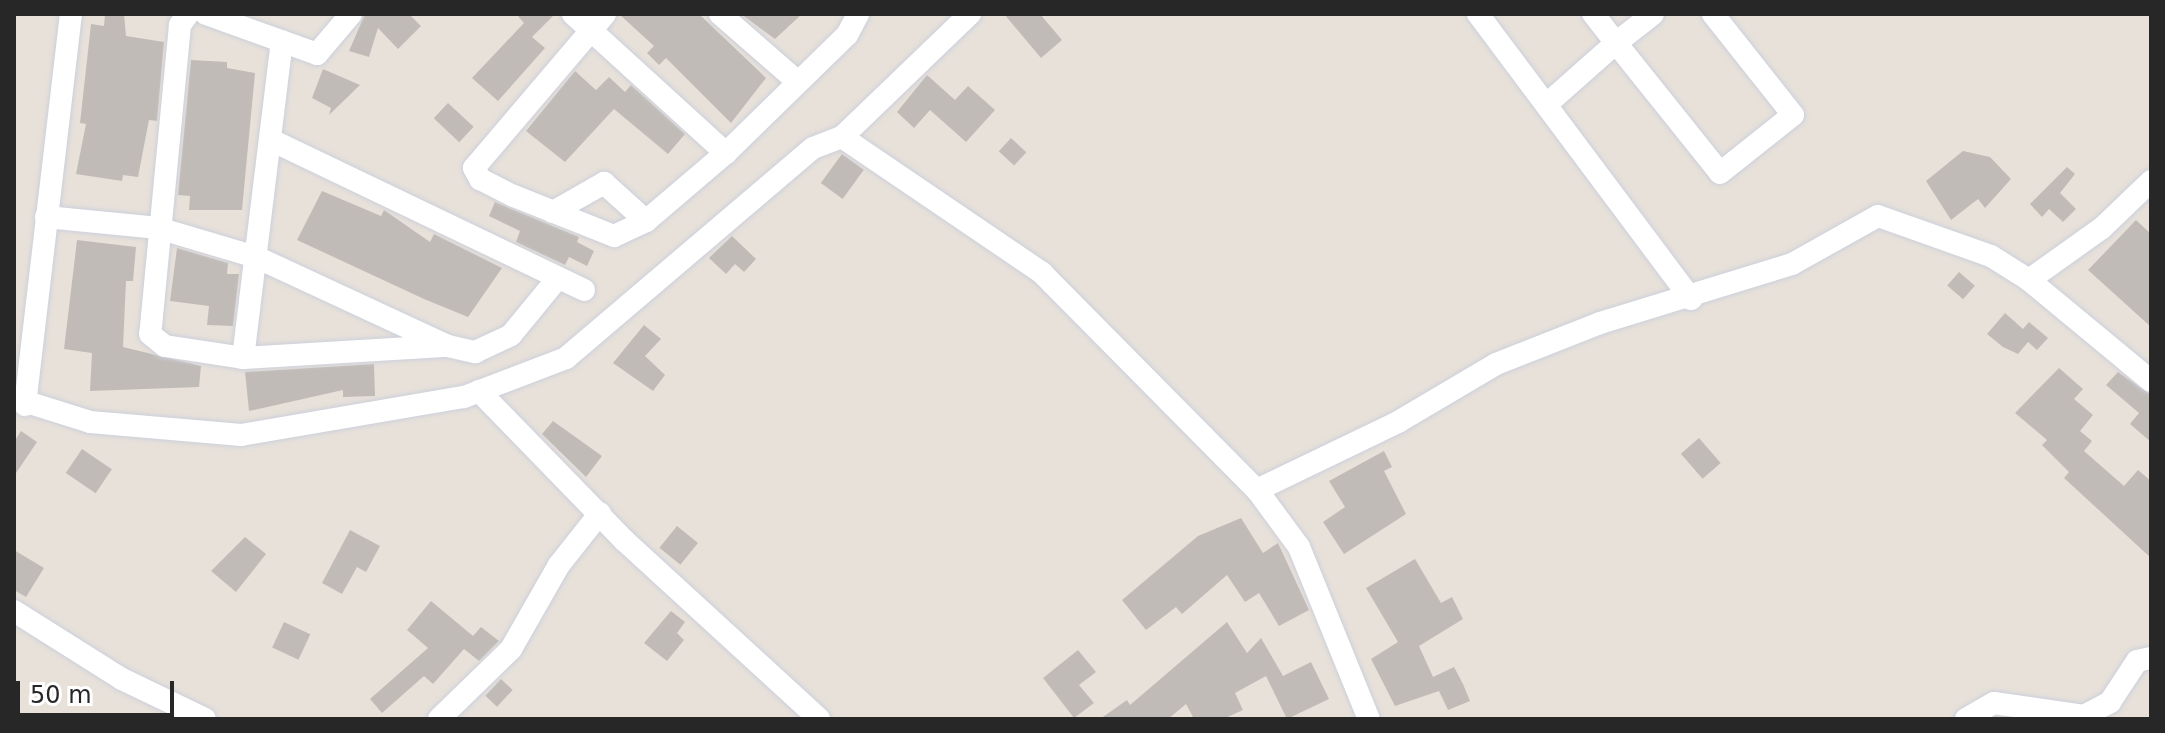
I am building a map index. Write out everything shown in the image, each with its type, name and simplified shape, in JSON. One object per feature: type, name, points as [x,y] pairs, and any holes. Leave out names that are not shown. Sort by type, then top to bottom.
[{"type":"street","points":[[71,14],[19,402],[90,422],[241,435],[382,415],[479,391],[566,358],[813,148],[842,137],[970,14]]},
{"type":"street","points":[[188,14],[180,25],[150,334],[165,346],[243,358],[448,346]]},
{"type":"street","points":[[206,14],[322,54],[351,14]]},
{"type":"street","points":[[573,14],[598,22],[726,153]]},
{"type":"street","points":[[720,14],[798,82]]},
{"type":"street","points":[[598,22],[474,168],[480,179],[614,236],[646,221],[726,153],[847,35],[858,14]]},
{"type":"street","points":[[1478,14],[1691,299]]},
{"type":"street","points":[[1593,14],[1720,173],[1793,115],[1713,14]]},
{"type":"street","points":[[1547,104],[1647,15]]},
{"type":"street","points":[[243,358],[282,41]]},
{"type":"street","points":[[842,137],[1042,273],[1257,490],[1299,547],[1369,719]]},
{"type":"street","points":[[271,140],[584,290]]},
{"type":"street","points":[[2029,280],[2102,228],[2151,181]]},
{"type":"street","points":[[553,212],[604,183],[646,221]]},
{"type":"street","points":[[1257,490],[1398,422],[1496,364],[1600,323],[1691,299],[1792,264],[1878,216],[1991,256],[2029,280],[2151,381]]},
{"type":"street","points":[[46,217],[158,228],[256,257],[448,346],[475,352],[502,342],[557,279]]},
{"type":"street","points":[[479,391],[600,513],[819,719]]},
{"type":"street","points":[[439,719],[511,649],[559,565],[600,513]]},
{"type":"street","points":[[14,611],[122,679],[205,719]]},
{"type":"street","points":[[1966,719],[1994,703],[2084,716],[2110,702],[2137,661],[2151,658]]},
{"type":"building","points":[[105,14],[124,14],[126,36],[164,42],[157,121],[149,120],[138,177],[123,175],[122,181],[76,174],[86,124],[80,123],[91,24],[104,26]]},
{"type":"building","points":[[365,14],[409,14],[421,26],[398,49],[378,28],[369,57],[349,51]]},
{"type":"building","points":[[516,14],[555,14],[532,37],[545,48],[498,101],[472,78],[524,23]]},
{"type":"building","points":[[619,14],[699,14],[766,78],[731,123],[666,58],[659,65],[647,53],[654,46]]},
{"type":"building","points":[[741,14],[802,14],[775,39]]},
{"type":"building","points":[[1004,14],[1040,14],[1062,40],[1041,58]]},
{"type":"building","points":[[191,60],[227,62],[227,68],[255,73],[242,210],[189,210],[190,196],[178,195]]},
{"type":"building","points":[[323,69],[360,85],[329,115],[331,108],[312,98]]},
{"type":"building","points":[[575,71],[596,90],[609,77],[625,92],[631,85],[685,134],[668,154],[614,109],[565,162],[526,131]]},
{"type":"building","points":[[927,75],[955,100],[968,86],[995,110],[966,142],[930,110],[914,128],[897,112]]},
{"type":"building","points":[[448,103],[474,127],[459,142],[434,118]]},
{"type":"building","points":[[1011,138],[1026,152],[1014,165],[999,151]]},
{"type":"building","points":[[1963,151],[1990,157],[2011,179],[1985,208],[1978,199],[1951,220],[1926,181]]},
{"type":"building","points":[[842,154],[864,170],[843,199],[821,183]]},
{"type":"building","points":[[2067,167],[2075,174],[2060,193],[2076,209],[2063,222],[2049,209],[2042,217],[2030,204]]},
{"type":"building","points":[[322,191],[381,216],[384,210],[430,242],[434,234],[502,268],[468,317],[424,299],[297,240]]},
{"type":"building","points":[[495,202],[579,237],[577,242],[594,251],[587,266],[569,257],[565,265],[516,242],[520,231],[489,216]]},
{"type":"building","points":[[2136,220],[2151,234],[2151,327],[2088,270]]},
{"type":"building","points":[[732,236],[756,259],[744,272],[735,264],[726,274],[709,258]]},
{"type":"building","points":[[77,240],[136,247],[133,281],[126,281],[123,347],[201,366],[199,387],[90,391],[92,353],[64,349]]},
{"type":"building","points":[[177,248],[228,263],[227,274],[239,274],[233,326],[207,325],[209,306],[170,301]]},
{"type":"building","points":[[1959,272],[1975,286],[1963,299],[1947,286]]},
{"type":"building","points":[[2005,313],[2023,329],[2029,322],[2048,338],[2037,350],[2028,342],[2018,354],[2003,347],[1987,334]]},
{"type":"building","points":[[644,325],[661,339],[645,356],[665,375],[653,391],[613,363]]},
{"type":"building","points":[[374,364],[375,396],[343,397],[343,390],[249,411],[245,372]]},
{"type":"building","points":[[2059,368],[2083,389],[2074,399],[2093,415],[2080,431],[2092,441],[2084,451],[2124,486],[2138,470],[2151,481],[2151,558],[2064,478],[2069,472],[2042,445],[2047,440],[2015,413]]},
{"type":"building","points":[[2118,372],[2151,395],[2151,442],[2130,424],[2139,413],[2106,385]]},
{"type":"building","points":[[553,421],[602,456],[586,477],[542,434]]},
{"type":"building","points":[[21,431],[37,442],[14,476],[14,442]]},
{"type":"building","points":[[1699,438],[1721,463],[1703,479],[1681,454]]},
{"type":"building","points":[[82,449],[112,469],[96,493],[66,473]]},
{"type":"building","points":[[1384,451],[1392,467],[1384,471],[1406,514],[1344,554],[1323,522],[1345,507],[1329,481]]},
{"type":"building","points":[[1241,518],[1263,553],[1278,543],[1309,610],[1279,626],[1259,593],[1245,602],[1227,575],[1182,614],[1176,607],[1146,630],[1122,600],[1198,536]]},
{"type":"building","points":[[677,526],[698,543],[680,565],[659,548]]},
{"type":"building","points":[[350,530],[380,546],[366,572],[357,567],[342,594],[322,583]]},
{"type":"building","points":[[245,537],[266,554],[236,592],[211,571]]},
{"type":"building","points":[[14,550],[44,568],[26,597],[14,590]]},
{"type":"building","points":[[1415,559],[1441,603],[1452,597],[1463,619],[1419,646],[1433,677],[1454,667],[1463,684],[1470,701],[1448,710],[1439,691],[1395,706],[1371,659],[1398,642],[1366,588]]},
{"type":"building","points":[[431,601],[473,636],[481,627],[499,641],[479,661],[464,649],[433,684],[424,676],[382,713],[370,699],[428,648],[407,630]]},
{"type":"building","points":[[671,611],[685,622],[677,633],[684,640],[667,661],[644,643]]},
{"type":"building","points":[[284,622],[310,634],[298,660],[272,647]]},
{"type":"building","points":[[1227,622],[1247,653],[1261,638],[1283,676],[1311,662],[1329,699],[1287,719],[1266,676],[1235,693],[1243,710],[1223,719],[1194,719],[1186,704],[1168,719],[1100,719],[1127,700],[1130,705]]},
{"type":"building","points":[[1078,650],[1096,672],[1079,685],[1094,703],[1074,718],[1043,678]]},
{"type":"building","points":[[501,679],[513,690],[497,707],[485,696]]}]
